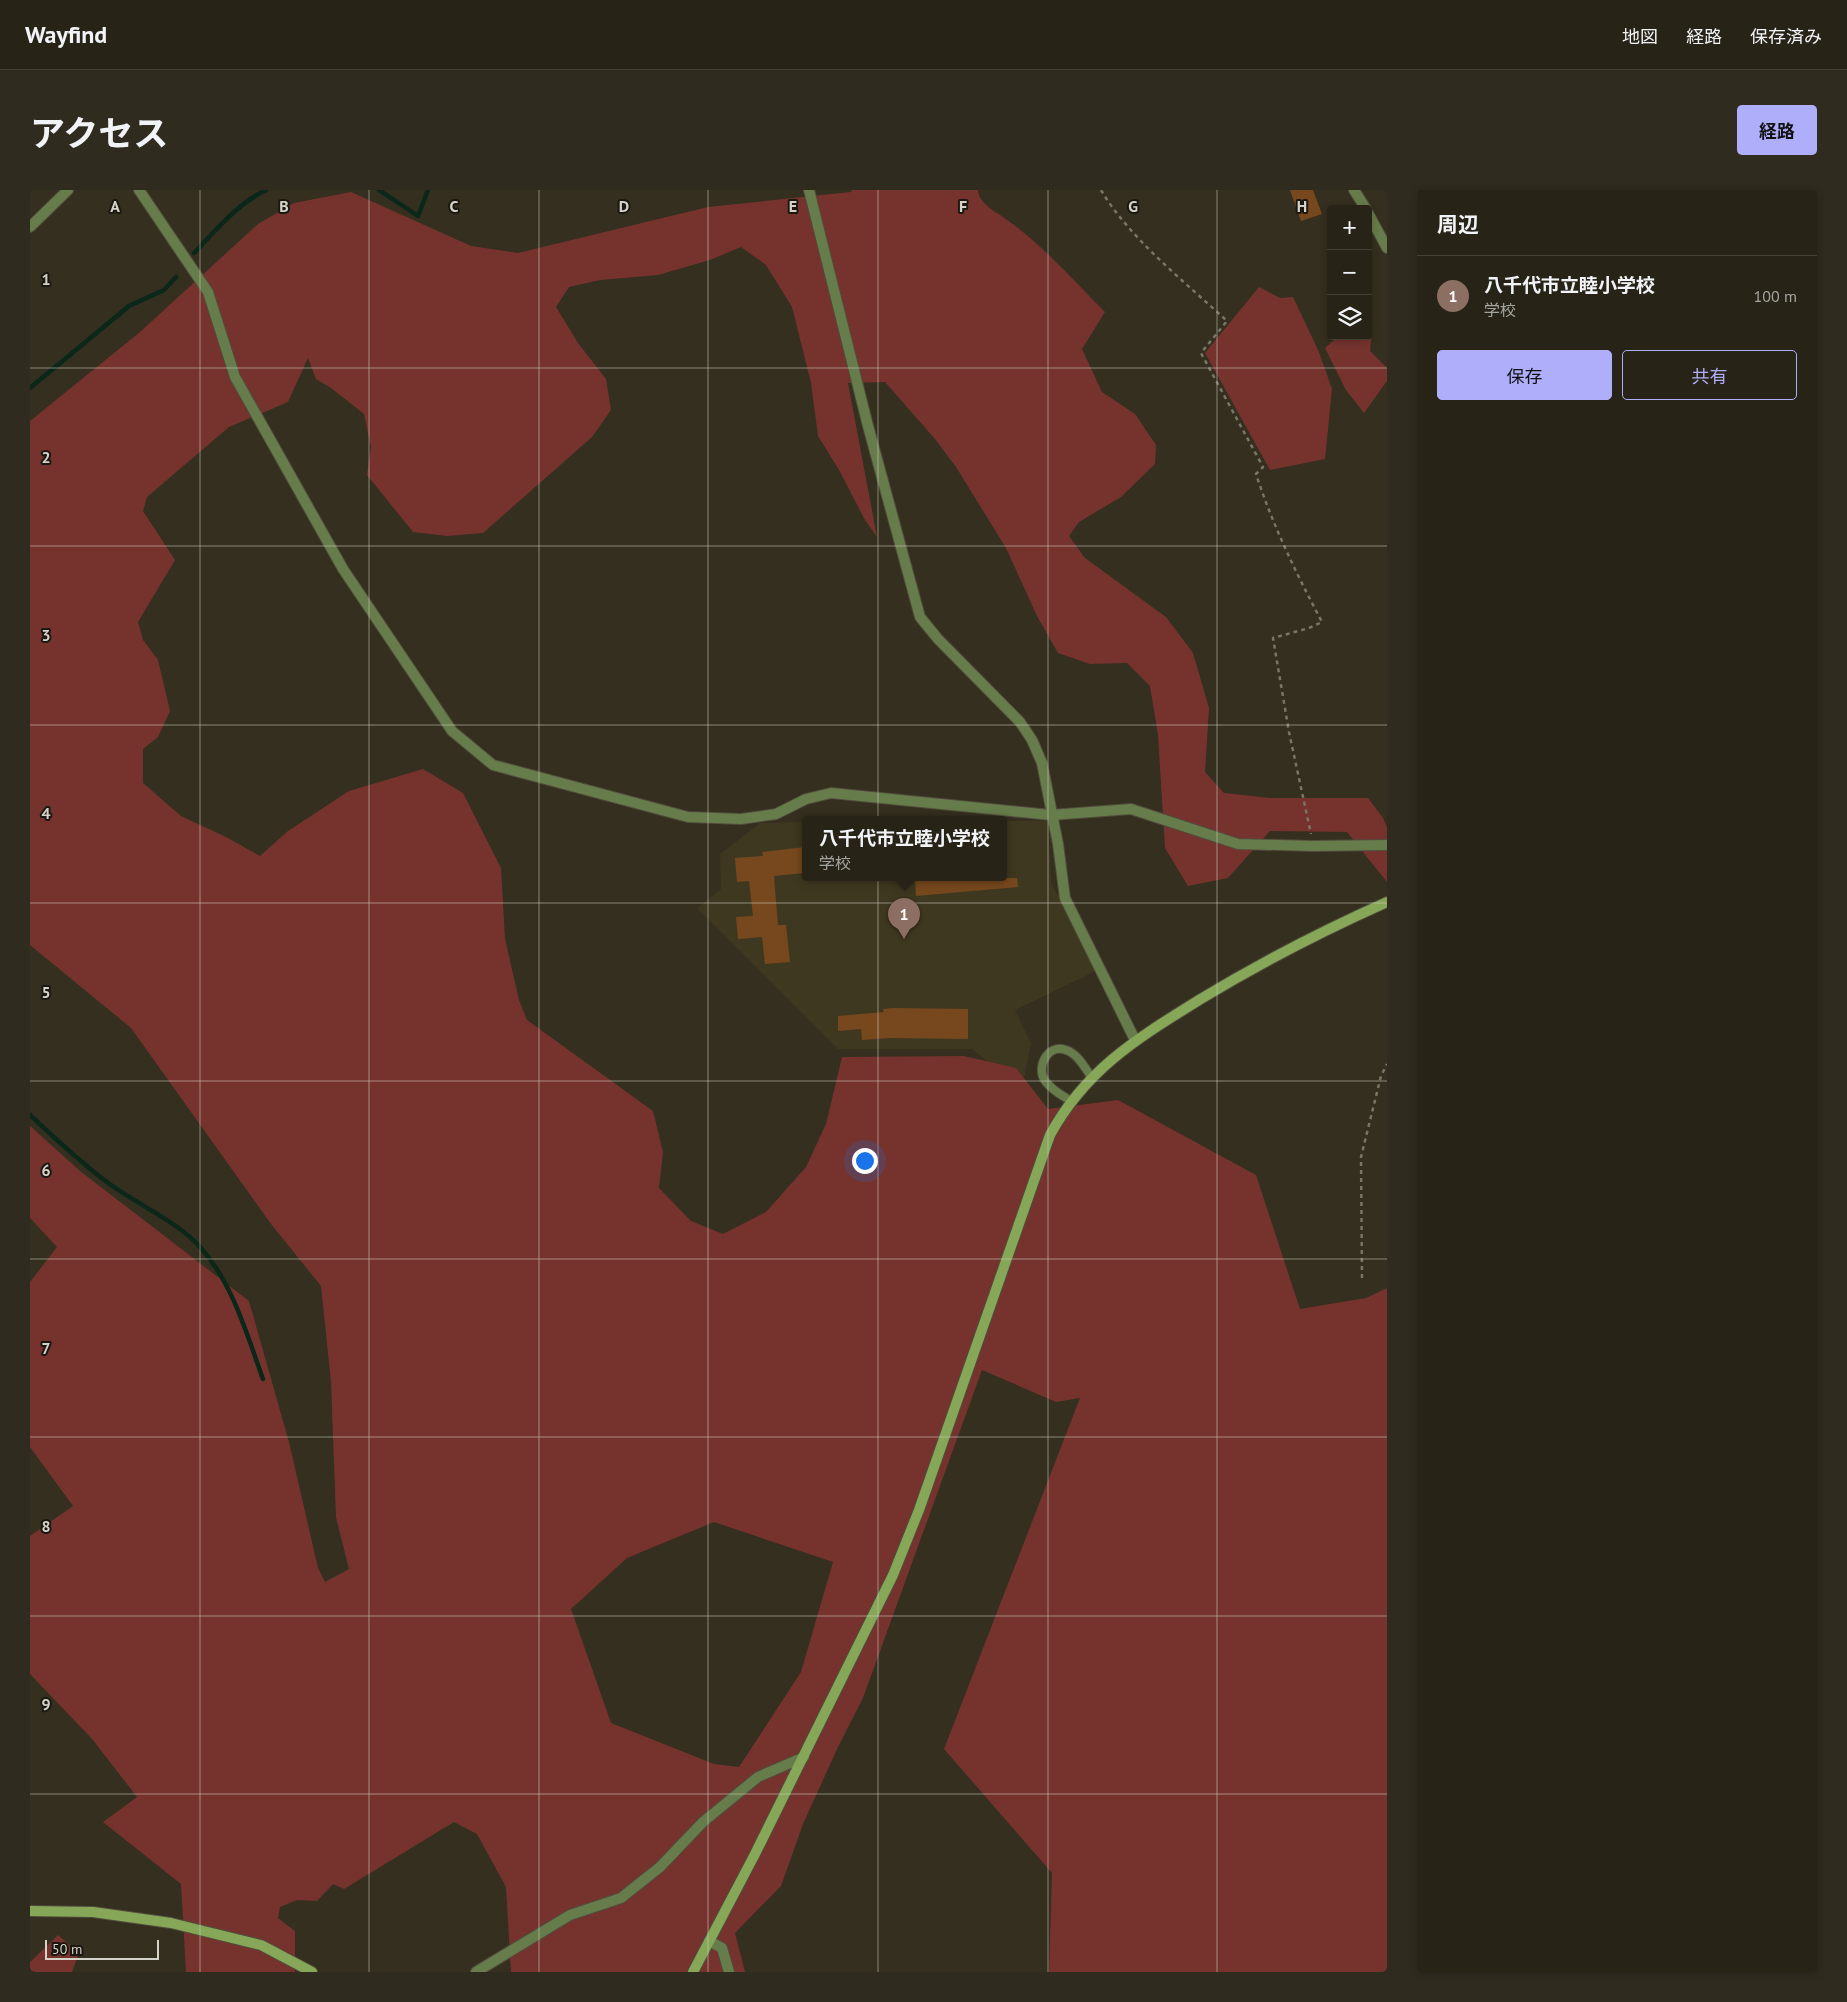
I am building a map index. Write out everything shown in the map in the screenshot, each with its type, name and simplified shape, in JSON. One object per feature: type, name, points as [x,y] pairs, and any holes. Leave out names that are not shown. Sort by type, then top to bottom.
[{"type":"street","points":[[30,227],[68,190]]},
{"type":"street","points":[[139,190],[208,292],[235,378],[343,569],[452,731],[493,765],[688,817],[741,819],[776,814],[806,799],[831,793],[1051,815],[1131,809],[1238,844],[1387,845]]},
{"type":"street","points":[[809,190],[868,426],[920,617],[938,639],[1020,722],[1032,740],[1042,763],[1058,844],[1065,898],[1135,1040]]},
{"type":"street","points":[[1354,190],[1363,205]]},
{"type":"street","points":[[1372,220],[1387,248]]},
{"type":"street","points":[[693,1972],[804,1757],[893,1575],[919,1510],[1050,1135],[1071,1101],[1092,1078],[1135,1040],[1265,961],[1327,929],[1387,902]]},
{"type":"street","points":[[476,1972],[570,1915],[621,1898],[660,1867],[703,1822],[758,1777],[804,1757]]},
{"type":"street","points":[[30,1911],[93,1912],[171,1923],[261,1945],[312,1972]]},
{"type":"street","points":[[710,1940],[722,1948],[729,1972]]},
{"type":"lane","points":[[1071,1101],[1045,1082],[1041,1066],[1046,1056],[1058,1049],[1066,1050],[1083,1065],[1092,1078]]},
{"type":"path","points":[[1101,190],[1125,223],[1163,262],[1226,321],[1201,353],[1263,467],[1256,474],[1269,514],[1294,569],[1322,622],[1309,628],[1273,638],[1289,732],[1313,846]]},
{"type":"path","points":[[1362,1278],[1361,1157],[1381,1076],[1387,1064]]},
{"type":"shaded area","points":[[852,190],[978,190],[987,206],[1030,238],[1105,312],[1082,349],[1102,392],[1135,414],[1156,445],[1155,464],[1121,497],[1079,522],[1069,536],[1085,558],[1166,617],[1193,653],[1209,708],[1205,772],[1224,793],[1270,798],[1368,798],[1383,818],[1387,827],[1387,882],[1347,832],[1270,831],[1228,878],[1188,886],[1165,848],[1158,735],[1150,686],[1127,663],[1090,664],[1058,653],[1037,616],[1006,548],[956,467],[935,439],[885,382],[848,383],[877,537],[865,520],[839,470],[818,436],[811,383],[792,307],[766,265],[741,247],[710,260],[658,275],[600,280],[569,287],[556,307],[578,343],[606,379],[611,410],[592,437],[483,533],[447,536],[413,532],[367,475],[371,447],[364,414],[331,388],[316,379],[308,358],[288,402],[229,427],[147,497],[143,511],[175,560],[138,622],[143,640],[158,660],[170,711],[158,737],[143,749],[143,783],[181,816],[228,838],[260,856],[288,831],[349,791],[423,769],[463,793],[501,868],[505,939],[519,1000],[527,1020],[653,1111],[663,1152],[659,1188],[691,1221],[723,1234],[766,1212],[806,1167],[826,1124],[842,1057],[964,1056],[1016,1068],[1048,1109],[1118,1100],[1256,1175],[1300,1309],[1366,1298],[1387,1288],[1387,1972],[1049,1972],[1052,1873],[944,1749],[1080,1398],[1056,1402],[982,1370],[863,1698],[838,1747],[803,1824],[781,1886],[735,1933],[745,1972],[511,1972],[506,1887],[477,1834],[454,1822],[344,1889],[333,1884],[317,1901],[297,1900],[280,1907],[278,1918],[295,1931],[295,1972],[186,1972],[181,1884],[103,1822],[137,1797],[93,1740],[30,1674],[30,1536],[73,1506],[30,1447],[30,1282],[57,1247],[30,1218],[30,1126],[80,1171],[249,1301],[289,1442],[318,1568],[325,1582],[349,1569],[336,1517],[331,1382],[321,1286],[271,1224],[131,1028],[30,945],[30,421],[140,332],[258,224],[294,203],[351,192],[471,246],[518,253],[708,207],[851,192]],"holes":[[[714,1522],[833,1562],[801,1672],[739,1767],[714,1764],[611,1723],[571,1609],[627,1558]]]},
{"type":"shaded area","points":[[1259,287],[1280,298],[1293,297],[1319,352],[1332,389],[1325,459],[1270,470],[1205,353]]},
{"type":"shaded area","points":[[1334,340],[1371,340],[1370,351],[1387,368],[1387,381],[1364,413],[1346,390],[1325,348]]},
{"type":"shaded area","points":[[1007,821],[1048,821],[1051,883],[1098,970],[1015,1010],[1031,1043],[1022,1088],[972,1049],[838,1049],[697,908],[721,889],[720,854],[760,823],[802,822],[802,881],[1007,881]]},
{"type":"shaded area","points":[[58,1935],[79,1953],[72,1972],[30,1972],[30,1962]]},
{"type":"building","points":[[1290,190],[1313,190],[1322,214],[1301,221]]},
{"type":"building","points":[[802,847],[802,873],[774,876],[778,925],[786,925],[790,962],[765,964],[762,937],[738,939],[736,917],[753,916],[749,881],[737,882],[735,858],[763,856],[762,852]]},
{"type":"building","points":[[1007,878],[1017,878],[1018,887],[916,896],[915,881],[1007,881]]},
{"type":"building","points":[[883,1009],[968,1009],[968,1039],[889,1038],[862,1040],[861,1029],[838,1031],[838,1016],[884,1012]]},
{"type":"waterway","points":[[194,253],[236,210],[266,190]]},
{"type":"waterway","points":[[379,190],[418,216],[428,190]]},
{"type":"waterway","points":[[30,388],[129,306],[164,290],[176,277]]},
{"type":"waterway","points":[[30,1115],[100,1177],[170,1222],[201,1248],[222,1277],[238,1310],[263,1379]]},
{"type":"place","name":"八千代市立睦小学校","points":[[904,939]]}]
